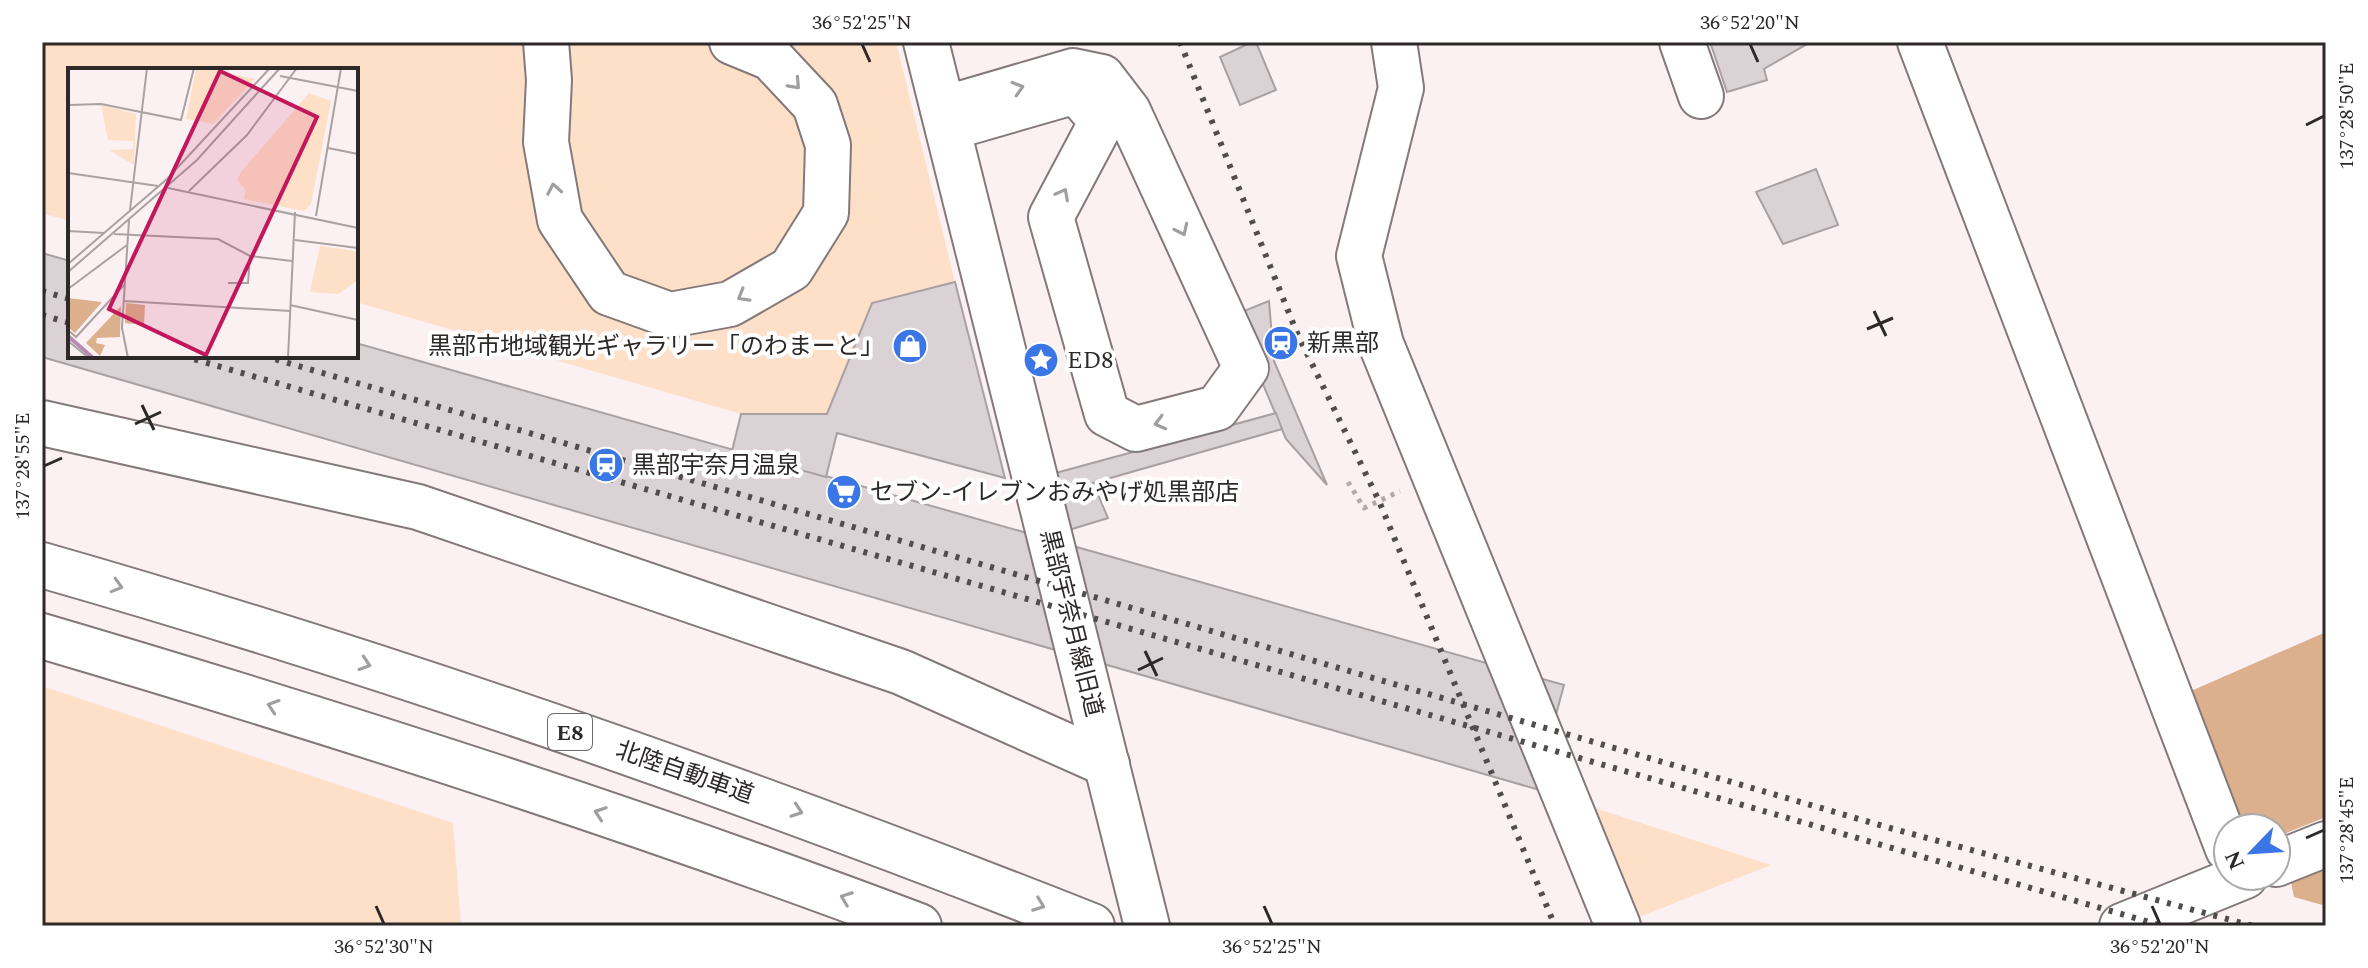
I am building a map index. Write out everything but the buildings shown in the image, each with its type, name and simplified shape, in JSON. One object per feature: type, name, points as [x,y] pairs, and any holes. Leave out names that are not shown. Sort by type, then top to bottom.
[{"type":"main road","points":[[546,42],[549,80],[546,142],[560,220],[609,293],[670,315],[730,304],[791,269],[826,213],[828,145],[815,105],[771,58],[732,42]]},
{"type":"main road","name":"黒部宇奈月線旧道","points":[[926,42],[1147,926]]},
{"type":"main road","points":[[1394,42],[1401,88],[1359,256],[1381,344],[1618,926]]},
{"type":"main road","points":[[1682,42],[1701,96]]},
{"type":"main road","points":[[1920,42],[2223,812]]},
{"type":"main road","points":[[1073,71],[1102,77],[1128,111],[1246,368],[1217,408],[1136,429],[1107,414],[1051,217],[1102,121],[1076,91],[946,119],[1073,71]]},
{"type":"main road","points":[[42,423],[418,507],[901,672],[1107,764]]},
{"type":"main road","name":"北陸自動車道","points":[[42,565],[210,613],[504,709],[810,815],[1091,925]]},
{"type":"main road","points":[[42,636],[220,689],[493,777],[792,878],[919,926]]},
{"type":"main road","points":[[2292,854],[2326,844]]},
{"type":"main road","points":[[2122,926],[2212,884]]},
{"type":"path","points":[[1348,482],[1364,508]]},
{"type":"shaded area","points":[[42,42],[896,42],[955,282],[872,303],[827,414],[741,414],[358,303],[358,68],[68,68],[68,220],[42,213]]},
{"type":"shaded area","points":[[2326,632],[2326,817],[2292,831],[2292,812],[2236,812],[2191,691]]},
{"type":"shaded area","points":[[42,686],[453,823],[461,926],[42,926]]},
{"type":"shaded area","points":[[1536,789],[1771,865],[1629,921]]},
{"type":"shaded area","points":[[2326,865],[2326,906],[2294,897],[2292,876]]},
{"type":"railway","points":[[1180,42],[1297,333],[1379,501],[1555,926]]},
{"type":"railway","points":[[42,291],[68,298]]},
{"type":"railway","points":[[42,315],[68,322]]},
{"type":"railway","points":[[190,358],[2163,926]]},
{"type":"railway","points":[[271,358],[1890,828],[2253,926]]},
{"type":"place","name":"新黒部","points":[[1281,343]]},
{"type":"place","name":"黒部市地域観光ギャラリー「のわまーと」","points":[[910,346]]},
{"type":"place","name":"ED8","points":[[1041,360]]},
{"type":"place","name":"黒部宇奈月温泉","points":[[606,465]]},
{"type":"place","name":"セブン-イレブンおみやげ処黒部店","points":[[844,492]]}]
